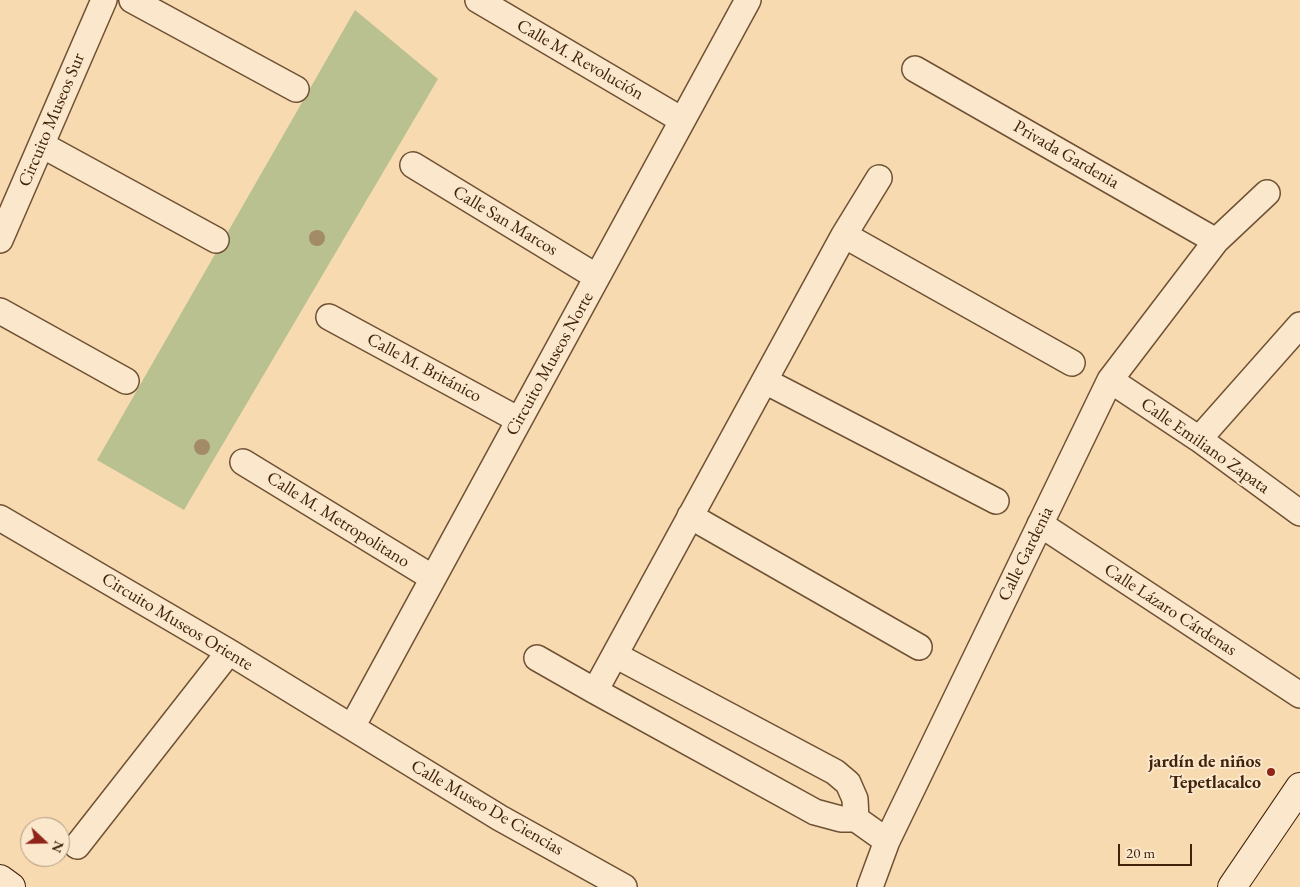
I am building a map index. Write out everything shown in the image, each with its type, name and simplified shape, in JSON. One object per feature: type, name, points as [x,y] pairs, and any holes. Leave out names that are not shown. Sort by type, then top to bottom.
[{"type":"main road","points":[[1232,887],[1300,786]]},
{"type":"main road","points":[[0,879],[11,887]]},
{"type":"street","name":"Circuito Museos Sur","points":[[0,240],[104,0]]},
{"type":"street","points":[[132,0],[296,89]]},
{"type":"street","name":"Calle M. Revolución","points":[[478,0],[682,120]]},
{"type":"street","name":"Circuito Museos Norte","points":[[352,727],[748,0]]},
{"type":"street","name":"Privada Gardenia","points":[[916,69],[1216,240]]},
{"type":"street","points":[[42,145],[216,240]]},
{"type":"street","name":"Calle San Marcos","points":[[413,165],[597,277]]},
{"type":"street","points":[[595,691],[844,235],[878,178]]},
{"type":"street","name":"Calle Gardenia","points":[[870,887],[887,841],[1110,380],[1216,240],[1267,193]]},
{"type":"street","points":[[844,235],[1072,363]]},
{"type":"street","points":[[0,311],[126,381]]},
{"type":"street","name":"Calle M. Británico","points":[[329,317],[519,420]]},
{"type":"street","points":[[1199,440],[1300,325]]},
{"type":"street","name":"Calle Emiliano Zapata","points":[[1110,380],[1199,440],[1300,513]]},
{"type":"street","points":[[765,381],[996,501]]},
{"type":"street","name":"Calle M. Metropolitano","points":[[243,462],[433,578]]},
{"type":"street","points":[[690,516],[918,647]]},
{"type":"street","name":"Circuito Museos Oriente","points":[[0,518],[229,652],[352,727]]},
{"type":"street","name":"Calle Lázaro Cárdenas","points":[[1040,524],[1300,695]]},
{"type":"street","points":[[78,846],[229,652]]},
{"type":"street","points":[[615,655],[835,772],[848,783],[855,799],[856,819]]},
{"type":"street","points":[[537,658],[816,812],[841,819],[856,819],[887,841]]},
{"type":"street","name":"Calle Museo De Ciencias","points":[[352,727],[500,818],[624,887]]},
{"type":"green space","points":[[355,10],[438,79],[184,510],[97,460]]},
{"type":"place","name":"jardín de niños Tepetlacalco","points":[[1271,772]]}]
